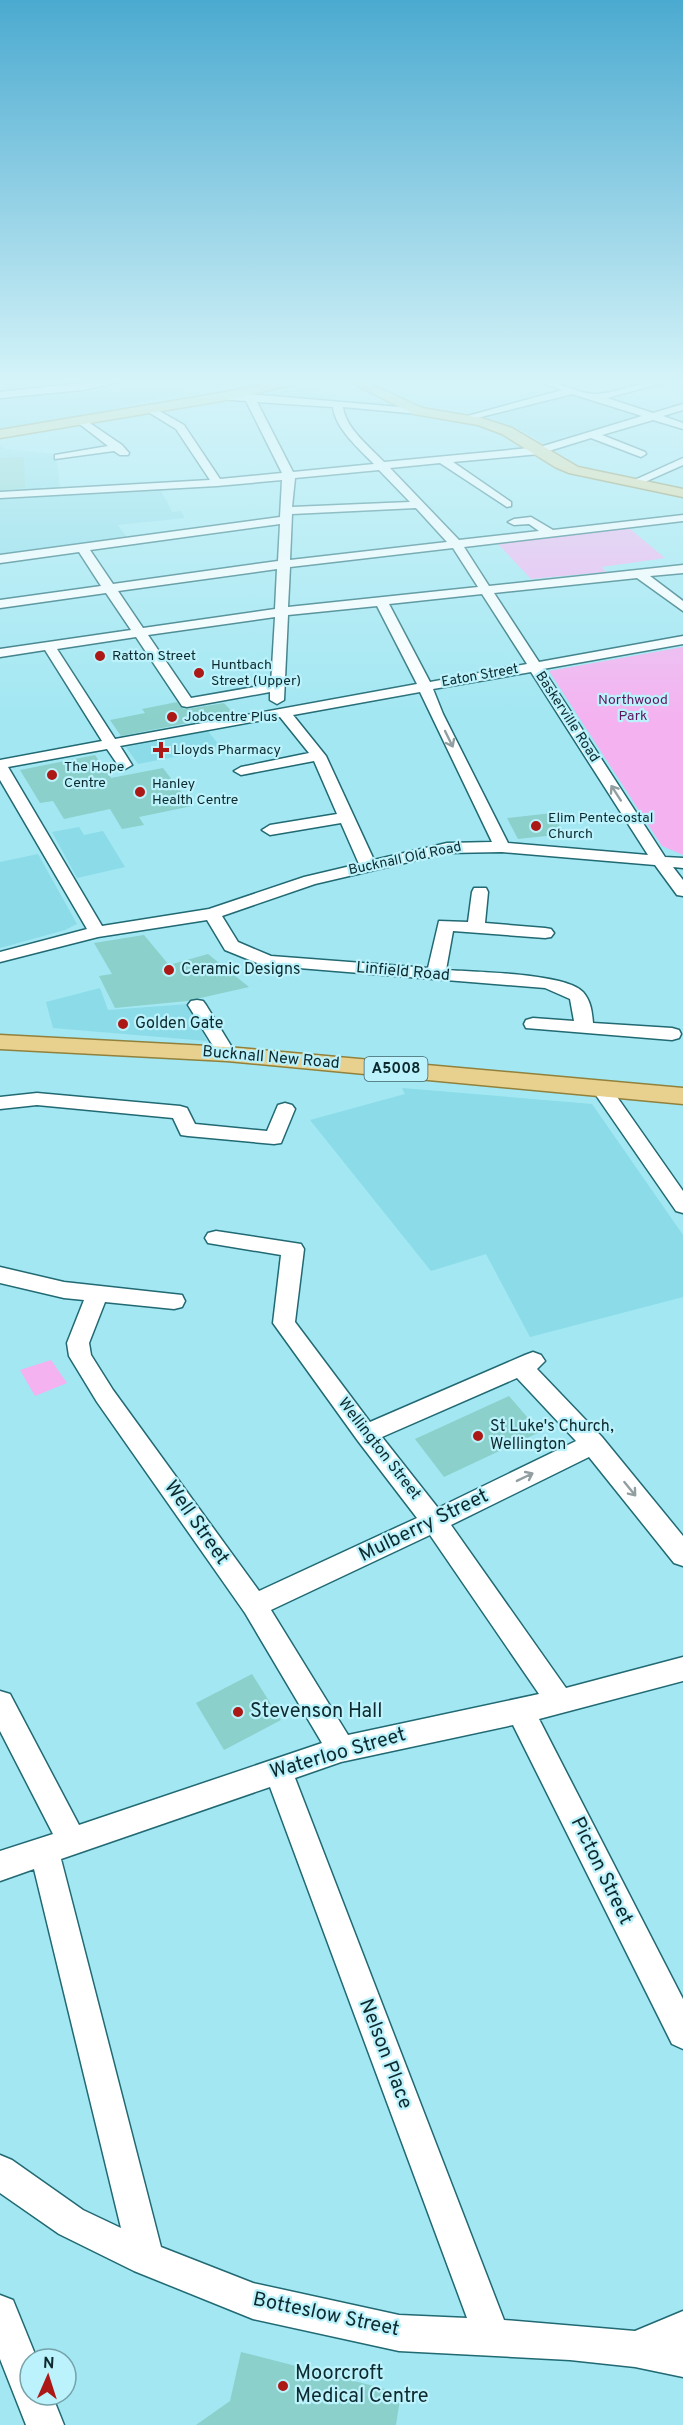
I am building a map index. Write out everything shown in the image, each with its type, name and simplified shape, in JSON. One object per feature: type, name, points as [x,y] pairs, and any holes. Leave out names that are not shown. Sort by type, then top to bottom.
[{"type":"main road","name":"Bucknall New Road","points":[[0,1033],[109,1046]]},
{"type":"main road","name":"Bucknall New Road","points":[[0,1042],[227,1054],[683,1096]]},
{"type":"street","points":[[0,495],[15,494]]},
{"type":"street","points":[[288,494],[278,687],[283,715],[319,756],[369,866]]},
{"type":"street","name":"Baskerville Road","points":[[407,494],[456,544],[659,860],[683,891]]},
{"type":"street","points":[[493,494],[507,504]]},
{"type":"street","points":[[0,559],[286,516],[418,505]]},
{"type":"street","points":[[0,604],[284,564],[683,518]]},
{"type":"street","points":[[514,522],[531,519],[550,533]]},
{"type":"street","points":[[82,548],[187,703],[278,687]]},
{"type":"street","points":[[0,653],[281,612],[683,569]]},
{"type":"street","points":[[644,574],[643,577],[683,607]]},
{"type":"street","points":[[381,601],[425,686],[436,714],[502,847]]},
{"type":"street","name":"Eaton Street","points":[[0,765],[112,742],[283,715],[425,686],[683,640]]},
{"type":"street","points":[[49,646],[125,765]]},
{"type":"street","points":[[241,771],[319,756]]},
{"type":"street","points":[[0,765],[97,932]]},
{"type":"street","points":[[270,830],[347,817]]},
{"type":"street","name":"Bucknall Old Road","points":[[0,957],[97,932],[213,915],[310,880],[447,848],[502,847],[683,863]]},
{"type":"street","points":[[476,928],[480,892]]},
{"type":"street","name":"Linfield Road","points":[[213,915],[231,946],[268,961],[545,983],[574,991],[582,1000],[584,1028]]},
{"type":"street","points":[[436,974],[445,925],[545,933]]},
{"type":"street","points":[[197,1005],[227,1054]]},
{"type":"street","points":[[534,1024],[672,1034]]},
{"type":"street","points":[[601,1088],[649,1161],[683,1206]]},
{"type":"street","points":[[0,1104],[37,1099],[180,1112],[188,1130],[274,1138],[285,1109]]},
{"type":"street","name":"Wellington Street","points":[[216,1238],[293,1249],[284,1323],[434,1521],[560,1702]]},
{"type":"street","points":[[0,1275],[64,1290],[174,1300]]},
{"type":"street","name":"Well Street","points":[[98,1294],[78,1343],[80,1356],[105,1396],[254,1605],[341,1749]]},
{"type":"street","points":[[366,1434],[527,1364],[683,1555]]},
{"type":"street","name":"Mulberry Street","points":[[254,1605],[593,1444]]},
{"type":"street","name":"Waterloo Street","points":[[0,1866],[341,1749],[560,1702],[683,1669]]},
{"type":"street","points":[[0,1703],[58,1846],[146,2259]]},
{"type":"street","name":"Picton Street","points":[[520,1710],[683,2033]]},
{"type":"street","name":"Nelson Place","points":[[278,1771],[492,2337]]},
{"type":"street","name":"Botteslow Street","points":[[0,2172],[71,2222],[146,2259],[252,2301],[399,2333],[570,2342],[635,2349],[683,2359]]},
{"type":"street","points":[[0,2313],[18,2358]]},
{"type":"street","points":[[635,2349],[683,2329]]},
{"type":"street","points":[[38,2407],[45,2425]]},
{"type":"shaded area","points":[[0,494],[163,494],[172,512],[181,511],[185,518],[118,525],[128,539],[0,556]]},
{"type":"shaded area","points":[[208,731],[221,748],[138,764],[126,747]]},
{"type":"shaded area","points":[[79,827],[84,835],[103,831],[125,867],[77,878],[52,832]]},
{"type":"shaded area","points":[[38,854],[77,924],[65,930],[0,948],[0,862]]},
{"type":"shaded area","points":[[100,988],[108,1010],[188,1004],[207,1041],[53,1028],[46,1002]]},
{"type":"shaded area","points":[[402,1088],[592,1104],[683,1235],[683,1297],[530,1337],[486,1254],[431,1271],[310,1120],[405,1094]]},
{"type":"green space","points":[[629,528],[665,558],[602,567],[606,572],[531,579],[497,543]]},
{"type":"green space","name":"Northwood Park","points":[[683,647],[683,855],[662,846],[549,671]]},
{"type":"green space","points":[[51,1360],[67,1383],[35,1396],[20,1370]]},
{"type":"building","name":"Jobcentre Plus","points":[[177,702],[182,708],[187,709],[224,703],[234,714],[121,736],[110,720],[145,713],[142,709]]},
{"type":"building","points":[[95,755],[111,778],[163,768],[192,806],[139,817],[144,825],[122,829],[110,809],[64,819],[53,801],[40,803],[20,770]]},
{"type":"building","name":"Elim Pentecostal Church","points":[[553,813],[564,834],[518,839],[507,818]]},
{"type":"building","name":"Ceramic Designs","points":[[144,935],[169,965],[208,954],[249,987],[187,1001],[115,1008],[99,976],[112,974],[94,943]]},
{"type":"building","name":"St Luke's Church, Wellington","points":[[509,1396],[540,1432],[444,1477],[415,1439]]},
{"type":"building","name":"Stevenson Hall","points":[[252,1674],[281,1720],[224,1750],[196,1703]]},
{"type":"building","name":"Moorcroft Medical Centre","points":[[241,2352],[401,2393],[396,2425],[196,2425],[230,2401]]},
{"type":"place","name":"Ratton Street","points":[[100,656]]},
{"type":"place","name":"Huntbach Street (Upper)","points":[[199,673]]},
{"type":"place","name":"Jobcentre Plus","points":[[172,717]]},
{"type":"place","name":"Lloyds Pharmacy","points":[[161,750]]},
{"type":"place","name":"The Hope Centre","points":[[52,775]]},
{"type":"place","name":"Hanley Health Centre","points":[[140,792]]},
{"type":"place","name":"Elim Pentecostal Church","points":[[536,826]]},
{"type":"place","name":"Ceramic Designs","points":[[169,970]]},
{"type":"place","name":"Golden Gate","points":[[123,1024]]},
{"type":"place","name":"St Luke's Church, Wellington","points":[[478,1436]]},
{"type":"place","name":"Stevenson Hall","points":[[238,1712]]},
{"type":"place","name":"Moorcroft Medical Centre","points":[[283,2386]]}]
